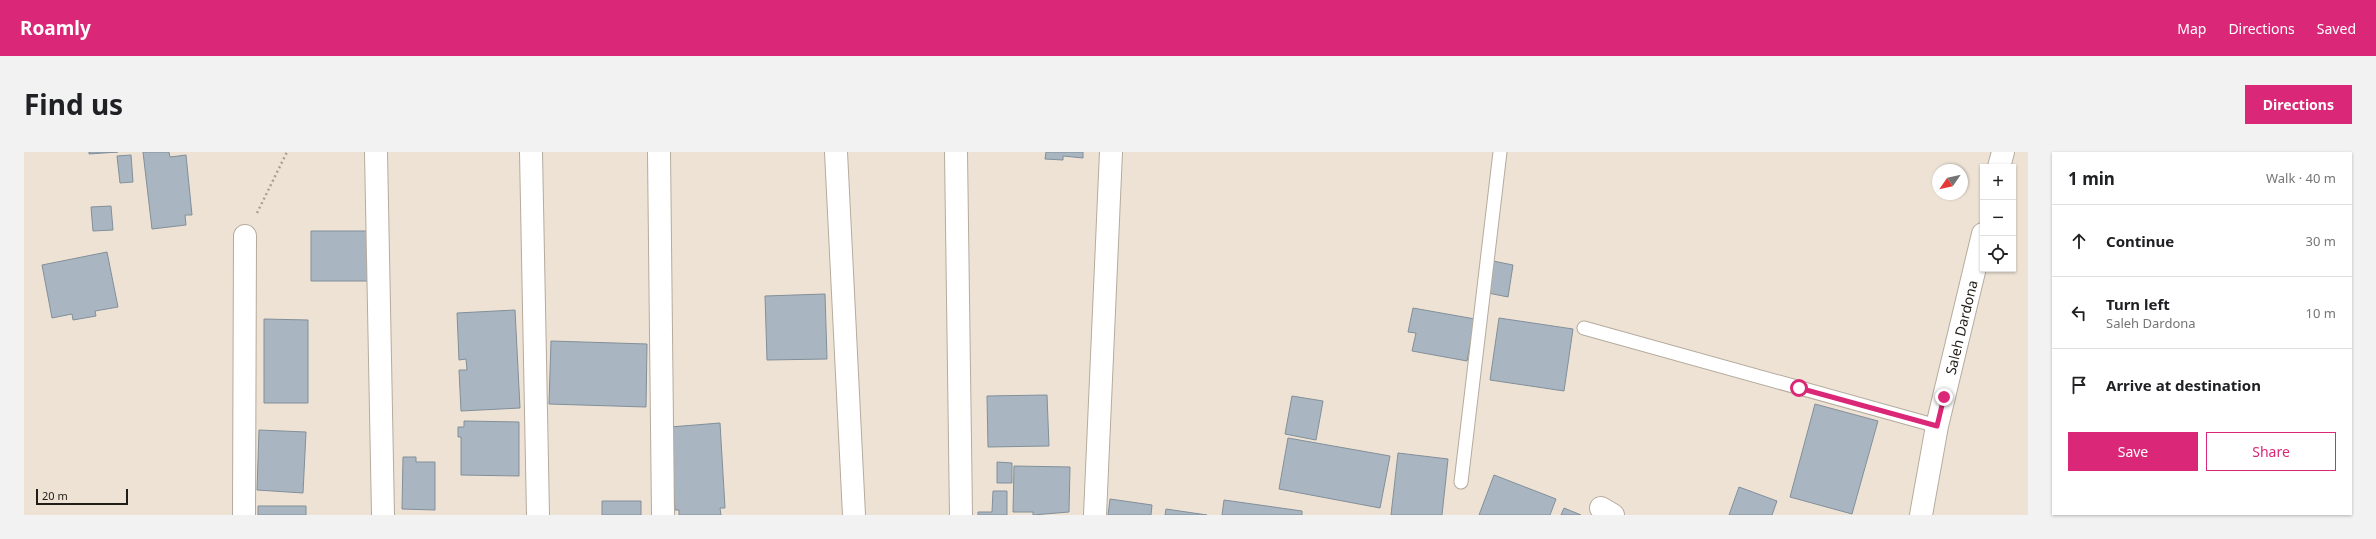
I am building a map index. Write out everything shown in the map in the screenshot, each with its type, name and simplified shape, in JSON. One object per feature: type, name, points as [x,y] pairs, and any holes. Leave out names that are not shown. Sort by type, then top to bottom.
[{"type":"street","points":[[376,152],[383,515]]},
{"type":"street","points":[[531,152],[538,515]]},
{"type":"street","points":[[659,152],[663,515]]},
{"type":"street","points":[[836,152],[854,515]]},
{"type":"street","points":[[956,152],[961,515]]},
{"type":"street","points":[[1095,515],[1111,152]]},
{"type":"street","points":[[2000,164],[2003,152]]},
{"type":"street","points":[[244,515],[245,236]]},
{"type":"street","name":"Saleh Dardona","points":[[1921,515],[1937,426],[1983,236]]},
{"type":"lane","points":[[1461,482],[1500,152]]},
{"type":"lane","points":[[1584,328],[1937,426]]},
{"type":"path","points":[[245,236],[287,152]]},
{"type":"building","points":[[89,152],[118,152],[89,154]]},
{"type":"building","points":[[143,152],[169,152],[170,157],[186,155],[192,215],[185,215],[186,225],[152,229]]},
{"type":"building","points":[[1046,152],[1083,152],[1083,158],[1063,156],[1063,160],[1045,159]]},
{"type":"building","points":[[131,155],[133,182],[120,183],[117,156]]},
{"type":"building","points":[[111,206],[113,230],[93,231],[91,207]]},
{"type":"building","points":[[311,231],[368,231],[368,281],[311,281]]},
{"type":"building","points":[[107,252],[118,307],[95,311],[96,316],[73,320],[72,314],[52,318],[42,265]]},
{"type":"building","points":[[1493,261],[1513,265],[1508,297],[1488,293]]},
{"type":"building","points":[[825,294],[827,359],[767,360],[765,296]]},
{"type":"building","points":[[1413,308],[1475,319],[1467,361],[1412,351],[1416,333],[1408,332]]},
{"type":"building","points":[[515,310],[520,408],[461,411],[459,370],[467,370],[466,359],[459,360],[457,313]]},
{"type":"building","points":[[1499,318],[1573,329],[1564,391],[1490,380]]},
{"type":"building","points":[[264,319],[308,320],[308,403],[264,403]]},
{"type":"building","points":[[551,341],[647,344],[646,407],[549,404]]},
{"type":"building","points":[[1047,395],[1049,446],[988,447],[987,396]]},
{"type":"building","points":[[1292,396],[1323,401],[1316,440],[1285,434]]},
{"type":"building","points":[[1815,404],[1878,421],[1852,514],[1790,497]]},
{"type":"building","points":[[464,421],[519,422],[519,476],[461,475],[461,437],[458,437],[458,427],[464,427]]},
{"type":"building","points":[[720,423],[725,508],[720,508],[721,515],[679,515],[679,510],[675,510],[670,427]]},
{"type":"building","points":[[259,430],[306,432],[303,493],[257,490]]},
{"type":"building","points":[[1288,438],[1390,456],[1380,508],[1279,489]]},
{"type":"building","points":[[1398,453],[1448,459],[1442,515],[1391,515]]},
{"type":"building","points":[[403,457],[416,457],[416,462],[435,462],[435,510],[402,509]]},
{"type":"building","points":[[997,462],[1012,463],[1012,483],[997,483]]},
{"type":"building","points":[[1014,466],[1070,467],[1069,512],[1033,515],[1033,512],[1013,512]]},
{"type":"building","points":[[1494,475],[1556,499],[1550,515],[1479,515]]},
{"type":"building","points":[[1739,487],[1777,501],[1772,515],[1729,515]]},
{"type":"building","points":[[993,491],[1007,491],[1007,515],[978,515],[978,512],[992,512]]},
{"type":"building","points":[[1110,499],[1152,505],[1151,515],[1108,515]]},
{"type":"building","points":[[1224,500],[1302,511],[1302,515],[1222,515]]},
{"type":"building","points":[[602,501],[641,501],[641,515],[602,515]]},
{"type":"building","points":[[258,506],[306,506],[306,515],[258,515]]},
{"type":"building","points":[[1564,508],[1581,515],[1561,515]]},
{"type":"building","points":[[1166,509],[1207,515],[1165,515]]},
{"type":"route","points":[[1799,388],[1937,426],[1944,397]]}]
